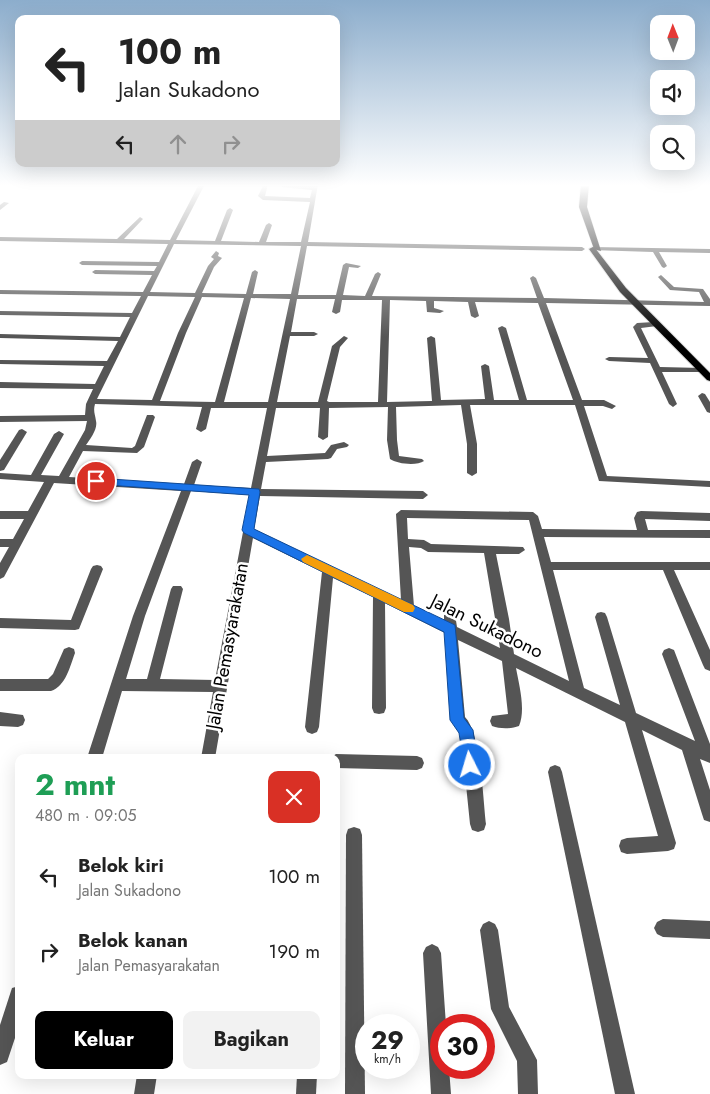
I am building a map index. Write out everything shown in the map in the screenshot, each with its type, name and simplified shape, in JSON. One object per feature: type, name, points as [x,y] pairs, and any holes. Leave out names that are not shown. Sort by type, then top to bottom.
[{"type":"highway","points":[[590,235],[596,249]]},
{"type":"highway","points":[[592,235],[596,249]]},
{"type":"main road","points":[[596,249],[616,278],[654,324],[680,345]]},
{"type":"main road","points":[[637,302],[706,371],[710,378]]},
{"type":"street","points":[[120,240],[125,235]]},
{"type":"street","points":[[63,479],[92,425],[88,407],[135,316],[159,264],[176,235]]},
{"type":"street","points":[[218,242],[221,235]]},
{"type":"street","points":[[262,243],[265,235]]},
{"type":"street","name":"Jalan Pemasyarakatan","points":[[209,754],[219,686],[255,492],[306,235]]},
{"type":"street","points":[[0,239],[582,249]]},
{"type":"street","points":[[596,249],[710,251]]},
{"type":"street","points":[[655,250],[664,266]]},
{"type":"street","points":[[155,403],[211,266],[219,258],[214,257],[216,253]]},
{"type":"street","points":[[336,312],[348,256]]},
{"type":"street","points":[[82,263],[159,264]]},
{"type":"street","points":[[346,265],[358,266]]},
{"type":"street","points":[[96,272],[155,273]]},
{"type":"street","points":[[219,404],[255,272]]},
{"type":"street","points":[[367,298],[378,274]]},
{"type":"street","points":[[661,277],[672,289],[701,290],[710,304]]},
{"type":"street","points":[[533,278],[603,480],[710,484]]},
{"type":"street","points":[[0,292],[710,304]]},
{"type":"street","points":[[386,298],[387,404],[395,460],[419,461]]},
{"type":"street","points":[[430,299],[430,310],[440,311]]},
{"type":"street","points":[[471,299],[475,316]]},
{"type":"street","points":[[0,322],[4,313],[135,316]]},
{"type":"street","points":[[654,324],[637,326],[673,404]]},
{"type":"street","points":[[502,328],[524,402]]},
{"type":"street","points":[[287,334],[314,334]]},
{"type":"street","points":[[0,336],[123,339]]},
{"type":"street","points":[[323,438],[323,403],[336,346],[344,338]]},
{"type":"street","points":[[431,338],[437,402]]},
{"type":"street","points":[[609,359],[706,371]]},
{"type":"street","points":[[0,362],[111,364]]},
{"type":"street","points":[[485,366],[490,402]]},
{"type":"street","points":[[0,385],[98,387]]},
{"type":"street","points":[[702,396],[710,410]]},
{"type":"street","points":[[92,401],[207,404],[524,402],[604,403],[612,406]]},
{"type":"street","points":[[465,402],[472,444],[472,473]]},
{"type":"street","points":[[201,429],[207,404]]},
{"type":"street","points":[[81,448],[138,450],[150,417]]},
{"type":"street","points":[[0,419],[90,418]]},
{"type":"street","points":[[0,468],[22,432]]},
{"type":"street","points":[[35,477],[59,434]]},
{"type":"street","points":[[262,459],[328,456],[334,447],[344,446]]},
{"type":"street","points":[[95,754],[155,571],[189,488],[197,462]]},
{"type":"street","points":[[0,476],[255,492],[423,496]]},
{"type":"street","points":[[0,574],[51,478]]},
{"type":"street","points":[[0,514],[32,515]]},
{"type":"street","points":[[408,608],[402,514],[533,516],[539,533],[578,690]]},
{"type":"street","points":[[644,533],[639,518],[641,515],[710,517]]},
{"type":"street","name":"Jalan Sukadono","points":[[248,530],[709,755]]},
{"type":"street","points":[[539,533],[710,534]]},
{"type":"street","points":[[0,543],[17,543]]},
{"type":"street","points":[[404,544],[424,544],[428,548],[520,550]]},
{"type":"street","points":[[489,549],[508,657],[514,719],[511,722],[497,721]]},
{"type":"street","points":[[666,565],[710,665]]},
{"type":"street","points":[[547,566],[710,566]]},
{"type":"street","points":[[0,623],[75,626],[97,569]]},
{"type":"street","points":[[312,727],[320,625],[328,569]]},
{"type":"street","points":[[152,685],[177,589]]},
{"type":"street","points":[[379,595],[379,708]]},
{"type":"street","points":[[450,612],[458,720],[464,726],[468,736],[478,824]]},
{"type":"street","points":[[601,617],[668,843],[627,846]]},
{"type":"street","points":[[0,685],[52,686],[58,678],[69,653]]},
{"type":"street","points":[[669,654],[709,755]]},
{"type":"street","points":[[118,685],[219,686]]},
{"type":"street","points":[[0,719],[18,720]]},
{"type":"street","points":[[688,745],[710,814]]},
{"type":"street","points":[[340,761],[417,763]]},
{"type":"street","points":[[555,772],[625,1094]]},
{"type":"street","points":[[354,835],[355,1094]]},
{"type":"street","points":[[663,928],[710,930]]},
{"type":"street","points":[[489,930],[500,1008],[527,1060],[528,1094]]},
{"type":"street","points":[[432,953],[441,1094]]},
{"type":"street","points":[[0,1055],[15,1021]]},
{"type":"street","points":[[144,1094],[146,1079]]},
{"type":"street","points":[[306,1094],[307,1079]]},
{"type":"slow traffic","points":[[307,559],[409,608]]},
{"type":"route","points":[[96,481],[255,492],[248,530],[450,629],[458,720],[464,726],[468,736],[470,765]]}]
